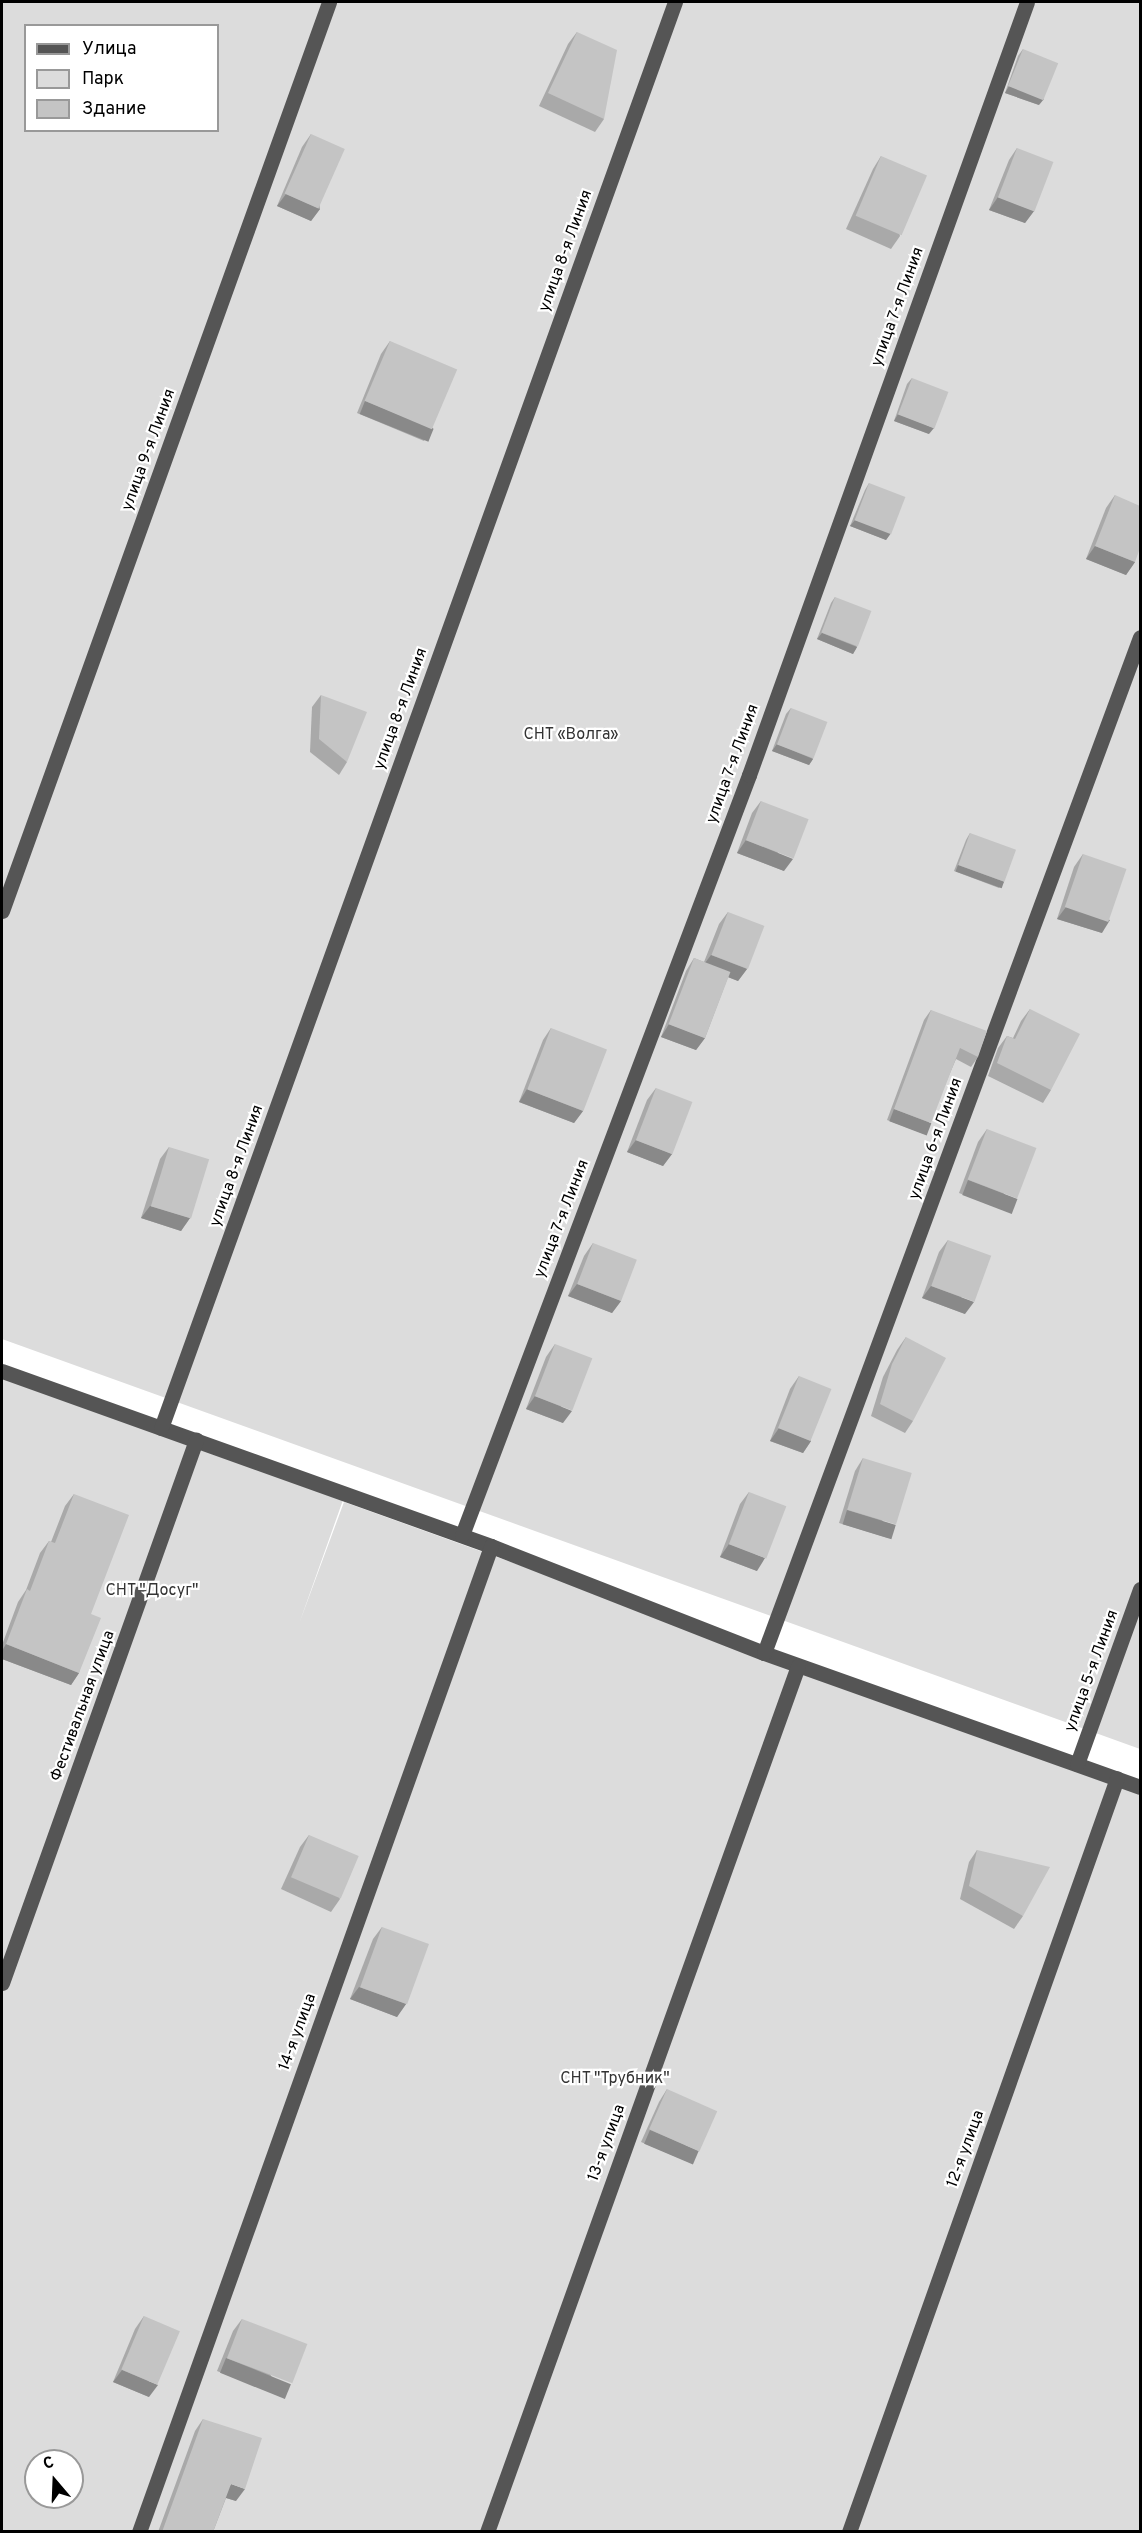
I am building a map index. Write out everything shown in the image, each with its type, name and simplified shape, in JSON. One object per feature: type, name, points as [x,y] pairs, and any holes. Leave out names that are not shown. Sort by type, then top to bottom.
[{"type":"street","name":"улица 9-я Линия","points":[[2,911],[329,2]]},
{"type":"street","name":"улица 8-я Линия","points":[[161,1428],[675,2]]},
{"type":"street","name":"улица 7-я Линия","points":[[462,1535],[749,775],[1027,2]]},
{"type":"street","name":"улица 6-я Линия","points":[[764,1653],[1140,637]]},
{"type":"street","points":[[2,1371],[492,1546],[798,1666],[1140,1786]]},
{"type":"street","name":"Фестивальная улица","points":[[2,1983],[196,1440]]},
{"type":"street","name":"14-я улица","points":[[139,2532],[492,1546]]},
{"type":"street","name":"улица 5-я Линия","points":[[1077,1764],[1140,1589]]},
{"type":"street","name":"13-я улица","points":[[487,2532],[798,1666]]},
{"type":"street","name":"12-я улица","points":[[849,2532],[1117,1778]]},
{"type":"green space","name":"СНТ «Волга»","points":[[2,2],[1140,2],[1140,1749],[2,1339]]},
{"type":"green space","name":"СНТ \"Трубник\"","points":[[2,1378],[343,1500],[299,1624],[344,1502],[1140,1788],[1140,2531],[2,2532]]},
{"type":"building","points":[[577,32],[617,50],[604,119],[548,93]]},
{"type":"building","points":[[1023,49],[1058,63],[1043,100],[1008,86]]},
{"type":"building","points":[[311,134],[345,149],[318,208],[285,193]]},
{"type":"building","points":[[1017,148],[1053,162],[1034,211],[998,197]]},
{"type":"building","points":[[881,156],[927,176],[902,235],[856,216]]},
{"type":"building","points":[[390,341],[457,370],[432,429],[365,401]]},
{"type":"building","points":[[912,378],[948,392],[934,428],[898,414]]},
{"type":"building","points":[[869,483],[905,497],[891,534],[855,520]]},
{"type":"building","points":[[1115,495],[1140,506],[1140,548],[1135,562],[1095,546]]},
{"type":"building","points":[[835,597],[871,611],[858,646],[821,632]]},
{"type":"building","points":[[321,695],[367,712],[347,762],[319,739]]},
{"type":"building","points":[[791,708],[827,722],[813,758],[777,744]]},
{"type":"building","points":[[761,801],[809,819],[794,858],[746,840]]},
{"type":"building","points":[[970,833],[1016,850],[1004,882],[958,865]]},
{"type":"building","points":[[1083,854],[1126,869],[1108,922],[1065,907]]},
{"type":"building","points":[[728,912],[764,926],[748,969],[712,955]]},
{"type":"building","points":[[694,958],[730,972],[705,1038],[669,1024]]},
{"type":"building","points":[[1030,1009],[1080,1034],[1051,1090],[997,1063],[1007,1036],[1015,1039]]},
{"type":"building","points":[[931,1010],[987,1031],[978,1057],[960,1048],[931,1123],[894,1109]]},
{"type":"building","points":[[551,1028],[607,1050],[583,1111],[527,1090]]},
{"type":"building","points":[[656,1088],[692,1102],[672,1154],[636,1140]]},
{"type":"building","points":[[987,1129],[1036,1148],[1017,1198],[968,1179]]},
{"type":"building","points":[[169,1147],[209,1159],[191,1219],[151,1206]]},
{"type":"building","points":[[948,1240],[991,1256],[974,1302],[931,1286]]},
{"type":"building","points":[[593,1243],[637,1260],[621,1301],[577,1284]]},
{"type":"building","points":[[906,1337],[946,1358],[913,1421],[880,1404],[892,1364]]},
{"type":"building","points":[[555,1344],[592,1358],[572,1411],[535,1396]]},
{"type":"building","points":[[799,1376],[831,1389],[810,1441],[778,1428]]},
{"type":"building","points":[[863,1458],[912,1473],[896,1525],[847,1510]]},
{"type":"building","points":[[749,1492],[786,1506],[766,1559],[729,1544]]},
{"type":"building","points":[[74,1494],[129,1515],[91,1614],[101,1618],[79,1673],[6,1644],[27,1589],[30,1591],[49,1541],[55,1543]]},
{"type":"building","points":[[309,1835],[359,1856],[341,1898],[291,1877]]},
{"type":"building","points":[[977,1850],[1050,1867],[1023,1916],[969,1886]]},
{"type":"building","points":[[382,1927],[429,1944],[407,2004],[360,1987]]},
{"type":"building","points":[[667,2089],[717,2111],[699,2152],[649,2129]]},
{"type":"building","points":[[144,2316],[180,2331],[157,2385],[121,2369]]},
{"type":"building","points":[[242,2319],[307,2344],[292,2383],[227,2358]]},
{"type":"building","points":[[203,2419],[262,2438],[245,2489],[231,2484],[213,2532],[162,2532]]},
{"type":"park label","name":"СНТ \"Досуг\"","points":[[152,1591]]}]
